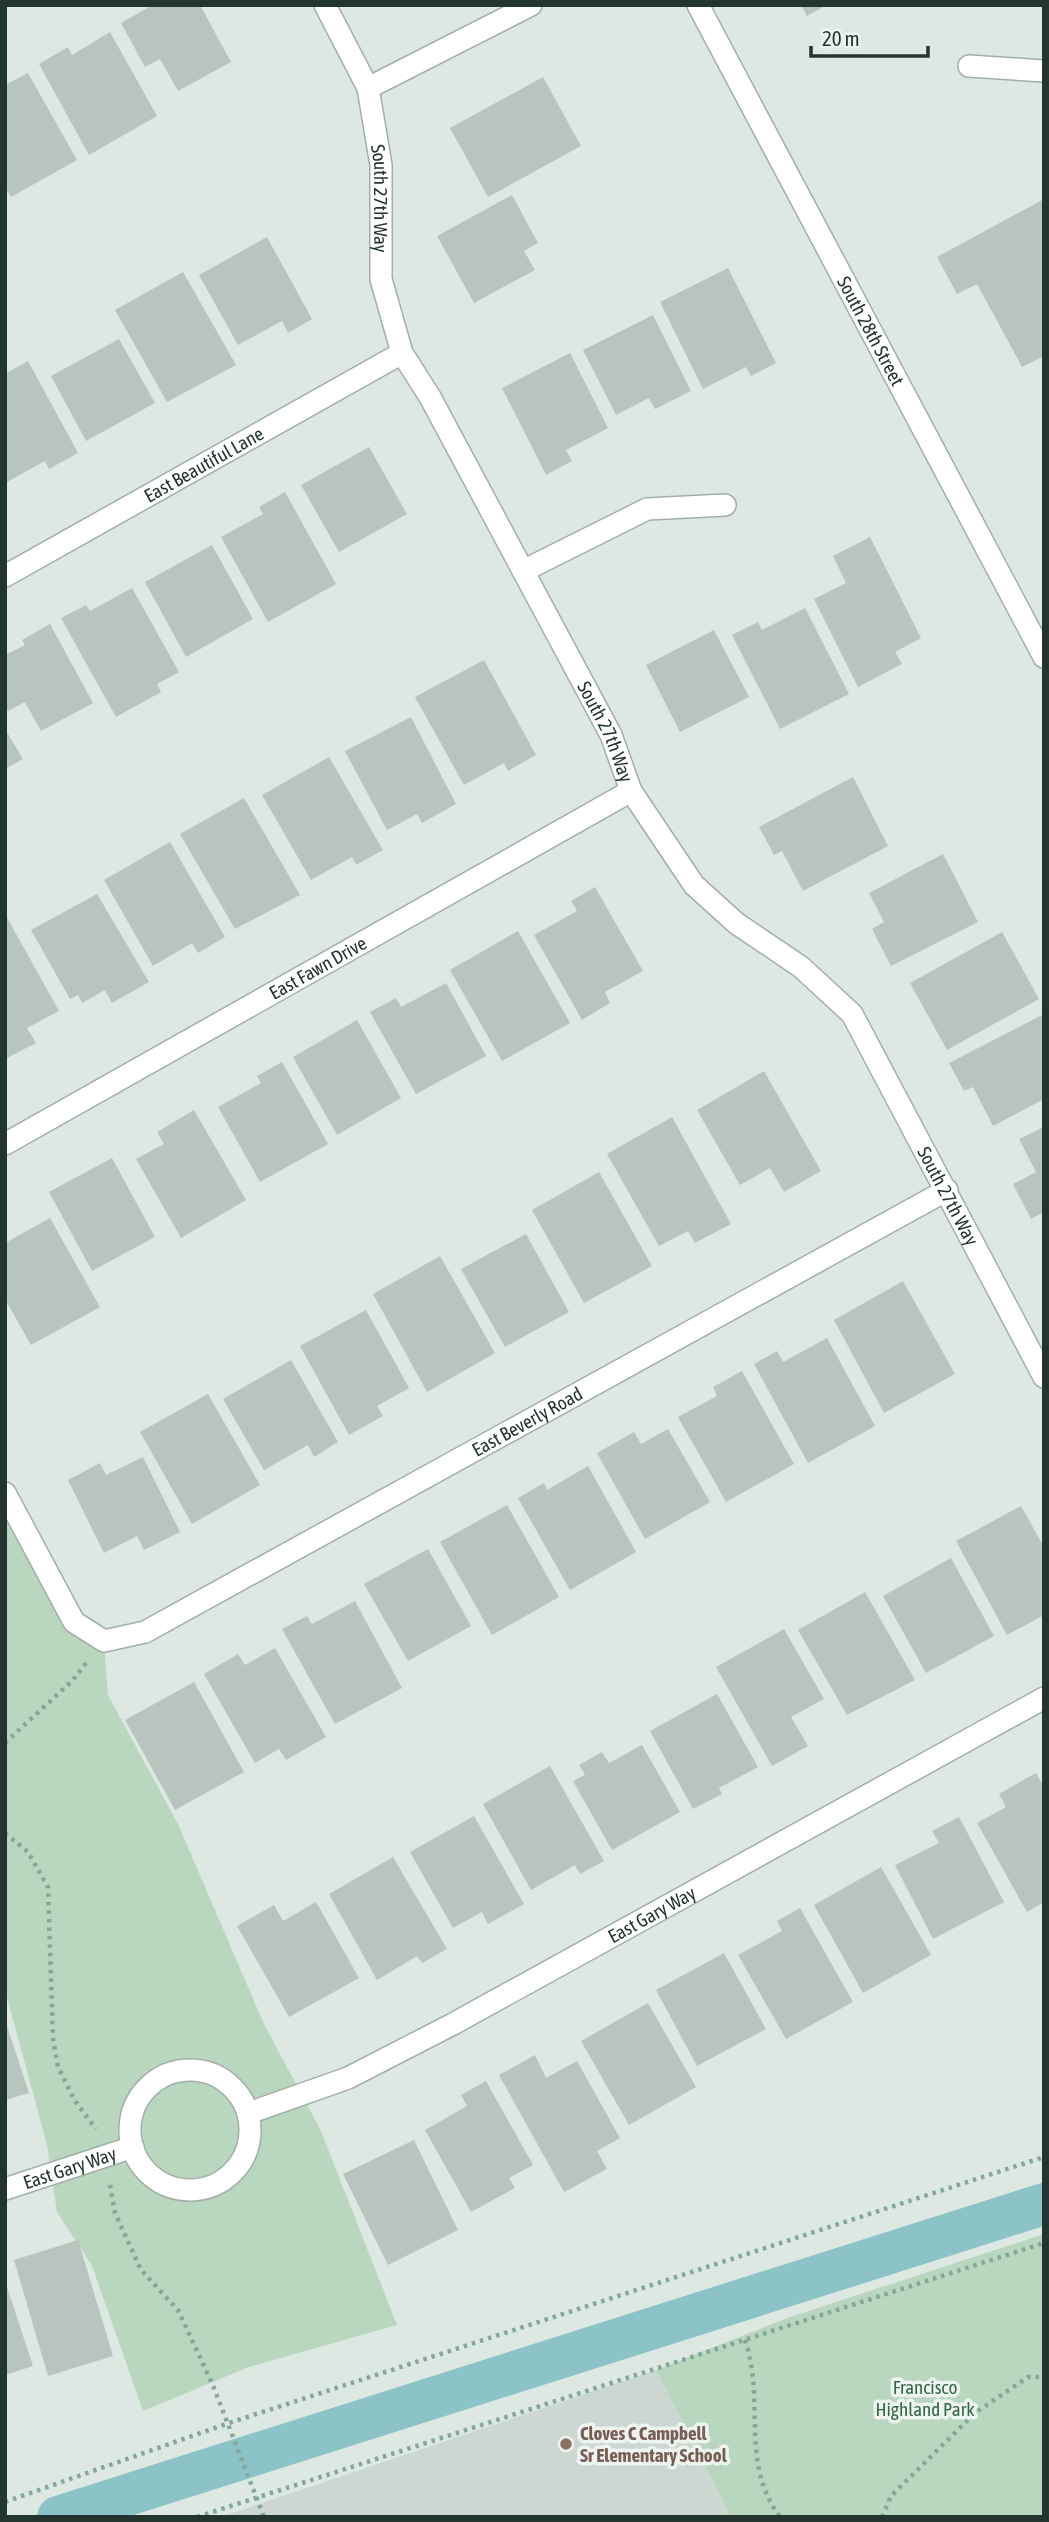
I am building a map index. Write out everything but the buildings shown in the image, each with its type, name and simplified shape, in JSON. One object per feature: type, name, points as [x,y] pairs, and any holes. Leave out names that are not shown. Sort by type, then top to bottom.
[{"type":"street","name":"South 27th Way","points":[[324,5],[368,88],[381,164],[381,279],[402,353],[430,397],[611,735],[631,791],[694,886],[736,923],[801,967],[852,1014],[1044,1377]]},
{"type":"street","points":[[368,88],[531,5]]},
{"type":"street","name":"South 28th Street","points":[[698,5],[1044,657]]},
{"type":"street","points":[[969,66],[1044,71]]},
{"type":"street","name":"East Beautiful Lane","points":[[5,576],[402,353]]},
{"type":"street","points":[[523,571],[647,509],[725,505]]},
{"type":"street","name":"East Fawn Drive","points":[[5,1144],[631,791]]},
{"type":"street","name":"East Beverly Road","points":[[104,1641],[145,1632],[947,1190]]},
{"type":"street","points":[[5,1493],[74,1622],[104,1641]]},
{"type":"street","name":"East Gary Way","points":[[249,2113],[348,2078],[453,2024],[1044,1698]]},
{"type":"street","name":"East Gary Way","points":[[195,2069],[213,2073],[228,2082],[241,2096],[249,2113],[251,2132],[247,2150],[237,2168],[221,2181],[203,2189],[183,2190],[163,2184],[148,2173],[133,2147],[130,2121],[136,2104],[146,2089],[160,2077],[177,2071],[195,2069]]},
{"type":"street","name":"East Gary Way","points":[[5,2189],[133,2147]]},
{"type":"path","points":[[5,1743],[73,1680],[104,1641]]},
{"type":"path","points":[[5,2502],[229,2423],[1044,2157]]},
{"type":"path","points":[[197,2517],[1044,2243]]},
{"type":"path","points":[[745,2340],[754,2384],[758,2472],[780,2517]]},
{"type":"path","points":[[881,2517],[891,2496],[975,2413],[1028,2377],[1044,2377]]},
{"type":"path","points":[[229,2423],[264,2517]]},
{"type":"shaded area","name":"Cloves C Campbell Sr Elementary School","points":[[656,2370],[731,2517],[221,2517]]},
{"type":"green space","points":[[5,1493],[74,1622],[104,1641],[108,1695],[178,1824],[264,2024],[321,2131],[397,2325],[249,2367],[143,2411],[92,2266],[57,2212],[47,2145],[5,1990]]},
{"type":"green space","name":"Francisco Highland Park","points":[[1044,2234],[1044,2517],[731,2517],[656,2370],[790,2317]]},
{"type":"waterway","points":[[58,2517],[1044,2204]]},
{"type":"place","name":"Cloves C Campbell Sr Elementary School","points":[[566,2444]]}]
